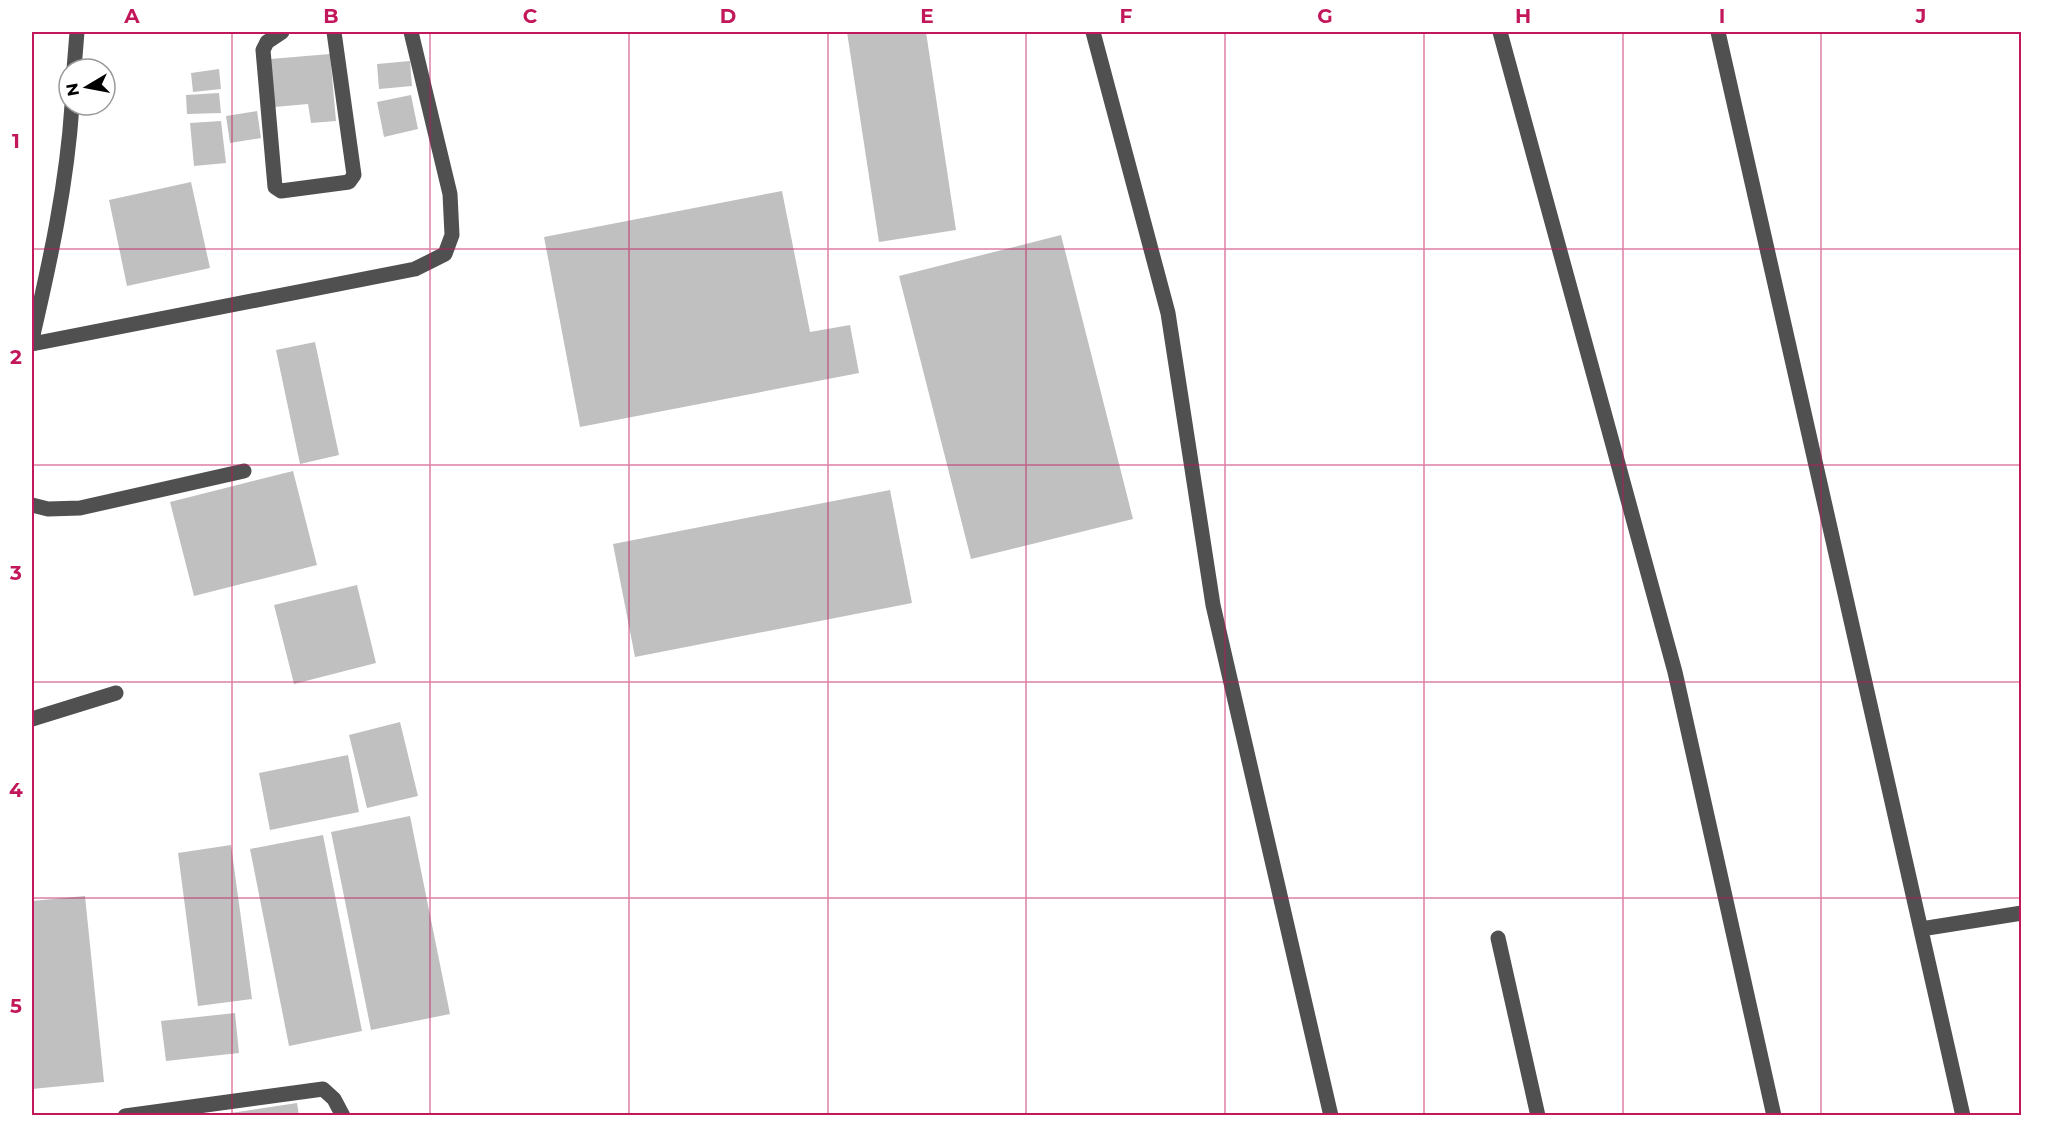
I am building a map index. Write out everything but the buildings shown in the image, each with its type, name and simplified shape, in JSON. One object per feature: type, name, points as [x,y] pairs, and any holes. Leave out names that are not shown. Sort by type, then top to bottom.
[{"type":"street","points":[[75,57],[77,32]]},
{"type":"street","points":[[282,32],[267,42],[263,50],[275,187],[281,191],[349,182],[354,175],[334,32]]},
{"type":"street","points":[[32,344],[416,269],[445,254],[452,235],[450,194],[411,32]]},
{"type":"street","points":[[1093,32],[1168,313],[1213,605],[1331,1116]]},
{"type":"street","points":[[1500,32],[1675,672],[1774,1116]]},
{"type":"street","points":[[1718,32],[1963,1116]]},
{"type":"street","points":[[32,339],[59,207],[70,142],[71,117]]},
{"type":"street","points":[[32,505],[48,509],[80,508],[244,471]]},
{"type":"street","points":[[32,719],[116,693]]},
{"type":"street","points":[[1921,929],[2022,913]]},
{"type":"street","points":[[1498,938],[1538,1116]]},
{"type":"street","points":[[125,1116],[323,1089],[334,1099],[343,1116]]}]
